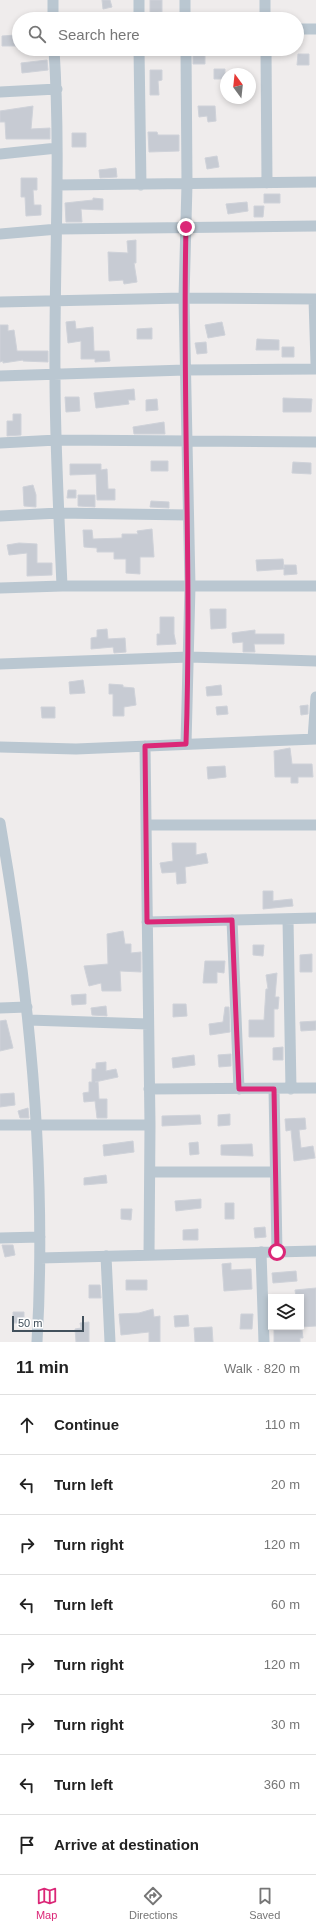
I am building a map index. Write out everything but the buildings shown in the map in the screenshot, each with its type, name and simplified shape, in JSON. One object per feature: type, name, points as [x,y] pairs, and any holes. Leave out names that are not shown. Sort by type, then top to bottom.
[{"type":"street","points":[[53,0],[54,12]]},
{"type":"street","points":[[139,0],[139,12]]},
{"type":"street","points":[[185,0],[185,12]]},
{"type":"street","points":[[265,0],[265,12]]},
{"type":"street","points":[[304,29],[316,29]]},
{"type":"street","points":[[55,56],[57,89],[56,148],[58,229],[55,374],[62,586]]},
{"type":"street","points":[[139,56],[141,185]]},
{"type":"street","points":[[186,56],[187,184],[184,298],[190,586],[186,744]]},
{"type":"street","points":[[266,56],[267,183]]},
{"type":"street","points":[[0,92],[57,89]]},
{"type":"street","points":[[0,154],[56,148]]},
{"type":"street","points":[[57,185],[316,182]]},
{"type":"street","points":[[0,234],[58,229],[316,226]]},
{"type":"street","points":[[0,302],[184,298],[315,299],[316,362]]},
{"type":"street","points":[[0,376],[185,370],[316,369]]},
{"type":"street","points":[[0,443],[57,440],[316,442]]},
{"type":"street","points":[[0,516],[59,513],[188,515]]},
{"type":"street","points":[[0,588],[62,586],[316,586]]},
{"type":"street","points":[[0,664],[189,657],[316,661]]},
{"type":"street","points":[[0,747],[68,749],[315,739],[316,697]]},
{"type":"street","points":[[145,746],[150,1125],[149,1255]]},
{"type":"street","points":[[0,823],[4,865],[29,1020],[37,1124],[40,1237],[37,1342]]},
{"type":"street","points":[[146,825],[316,825]]},
{"type":"street","points":[[147,922],[316,918]]},
{"type":"street","points":[[288,919],[291,1089]]},
{"type":"street","points":[[232,920],[239,1089]]},
{"type":"street","points":[[0,1008],[27,1007]]},
{"type":"street","points":[[29,1020],[148,1024]]},
{"type":"street","points":[[149,1090],[316,1088]]},
{"type":"street","points":[[274,1089],[277,1252]]},
{"type":"street","points":[[0,1125],[150,1125]]},
{"type":"street","points":[[150,1172],[276,1172]]},
{"type":"street","points":[[0,1238],[40,1237]]},
{"type":"street","points":[[40,1258],[316,1251]]},
{"type":"street","points":[[261,1252],[264,1342]]},
{"type":"street","points":[[106,1256],[110,1342]]},
{"type":"route","points":[[186,227],[184,298],[190,586],[186,744],[145,746],[147,922],[232,920],[239,1089],[274,1089],[277,1252]]}]
